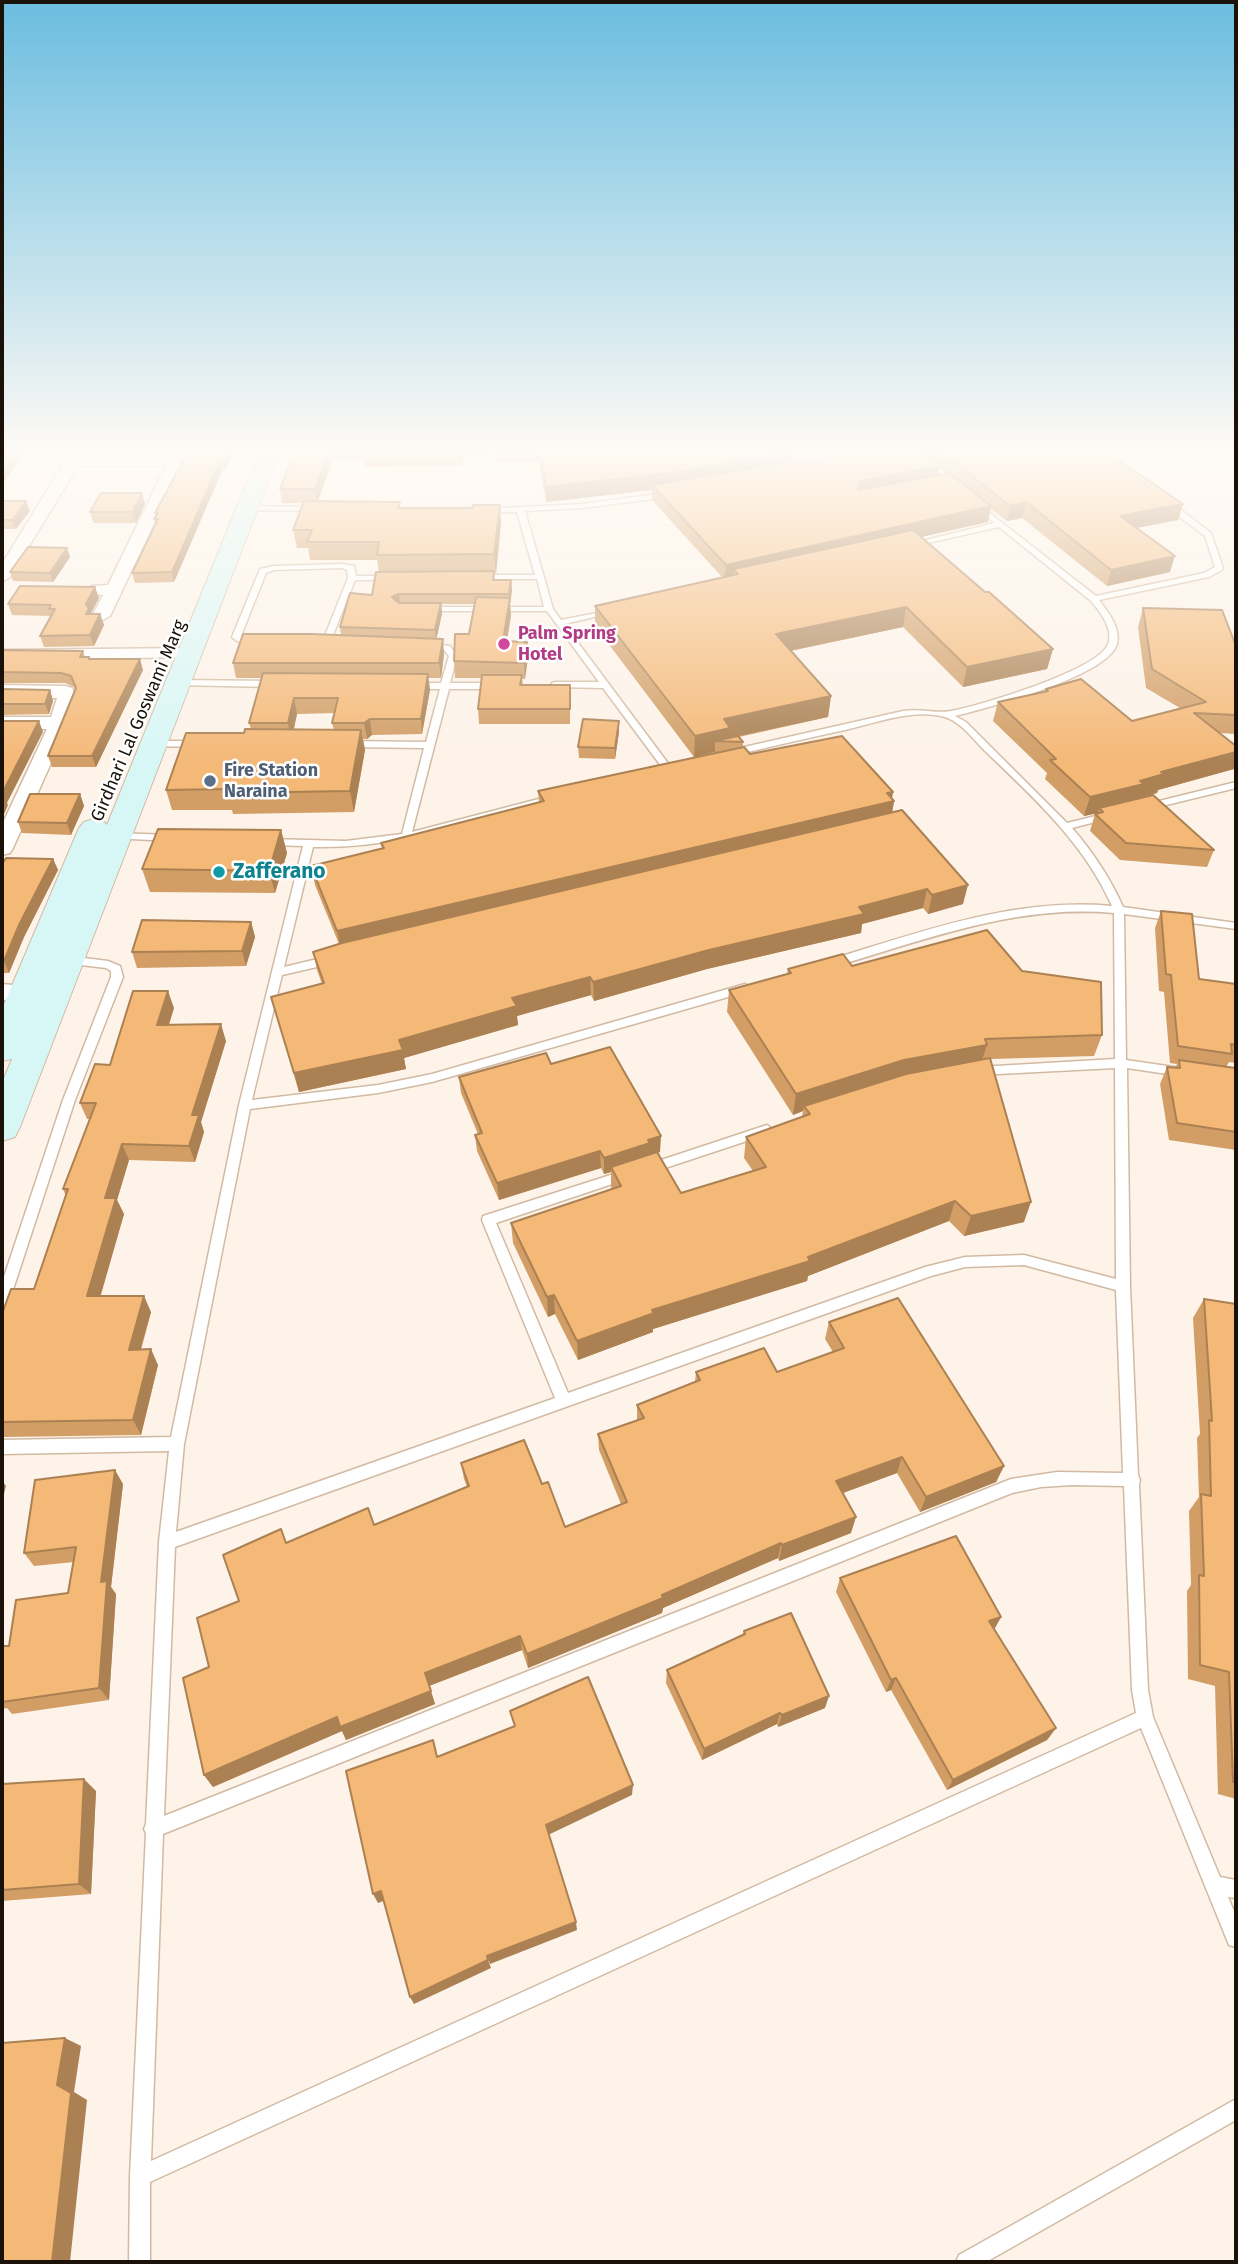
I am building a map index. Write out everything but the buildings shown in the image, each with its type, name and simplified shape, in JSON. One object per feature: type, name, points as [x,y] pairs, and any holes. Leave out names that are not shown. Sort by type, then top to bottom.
[{"type":"main road","name":"Girdhari Lal Goswami Marg","points":[[2,1127],[178,683],[179,653],[213,554]]},
{"type":"main road","name":"Girdhari Lal Goswami Marg","points":[[2,1049],[14,992],[226,554]]},
{"type":"street","points":[[2,577],[13,554]]},
{"type":"street","points":[[101,617],[132,554]]},
{"type":"street","points":[[86,590],[114,590]]},
{"type":"street","points":[[2,655],[179,653]]},
{"type":"street","points":[[2,691],[65,692],[66,698],[59,723],[2,848]]},
{"type":"street","points":[[2,723],[59,723]]},
{"type":"lane","points":[[533,554],[549,609],[667,768]]},
{"type":"lane","points":[[948,715],[1081,673],[1105,658],[1112,647],[1113,634],[1108,618],[1094,599],[1038,554]]},
{"type":"lane","points":[[1094,599],[1206,575],[1219,568],[1214,554]]},
{"type":"lane","points":[[272,642],[244,642],[236,637],[263,571],[274,568],[351,568],[352,578],[326,643]]},
{"type":"lane","points":[[472,578],[539,577]]},
{"type":"lane","points":[[352,578],[392,578]]},
{"type":"lane","points":[[559,623],[626,608]]},
{"type":"lane","points":[[414,609],[549,609]]},
{"type":"lane","points":[[312,642],[339,643]]},
{"type":"lane","points":[[405,836],[453,656],[447,648],[414,645]]},
{"type":"lane","points":[[178,683],[286,684]]},
{"type":"lane","points":[[407,685],[512,685]]},
{"type":"lane","points":[[538,685],[604,685]]},
{"type":"lane","points":[[719,756],[903,714],[924,711],[948,715],[962,724],[1065,827],[1101,870],[1111,887],[1119,910],[1123,1286],[1140,1690],[1145,1717],[1236,1938]]},
{"type":"lane","points":[[155,744],[210,744]]},
{"type":"lane","points":[[334,744],[431,745]]},
{"type":"lane","points":[[654,772],[680,765]]},
{"type":"lane","points":[[1130,811],[1236,785]]},
{"type":"lane","points":[[254,841],[337,844],[405,836],[562,795]]},
{"type":"lane","points":[[1065,827],[1117,814]]},
{"type":"lane","points":[[90,837],[186,839]]},
{"type":"lane","points":[[139,2262],[153,1829],[167,1542],[177,1444],[245,1105],[309,843]]},
{"type":"lane","points":[[827,964],[972,922],[1025,911],[1119,910],[1236,926]]},
{"type":"lane","points":[[277,972],[344,956]]},
{"type":"lane","points":[[2,1302],[69,1100],[117,977],[116,969],[108,965],[68,960]]},
{"type":"lane","points":[[245,1105],[378,1089],[432,1078],[761,984]]},
{"type":"lane","points":[[964,1073],[1006,1068],[1121,1063],[1198,1074]]},
{"type":"lane","points":[[564,1401],[488,1220],[783,1125]]},
{"type":"lane","points":[[167,1542],[930,1270],[965,1262],[1024,1260],[1123,1286]]},
{"type":"lane","points":[[2,1447],[177,1444]]},
{"type":"lane","points":[[153,1829],[1011,1486],[1040,1478],[1066,1476],[1133,1480]]},
{"type":"lane","points":[[140,2176],[1145,1717]]},
{"type":"lane","points":[[1214,1885],[1236,1889]]},
{"type":"lane","points":[[966,2262],[1236,2109]]},
{"type":"place","name":"Palm Spring Hotel","points":[[504,644]]},
{"type":"place","name":"Fire Station Naraina","points":[[210,781]]},
{"type":"place","name":"Zafferano","points":[[219,872]]}]
